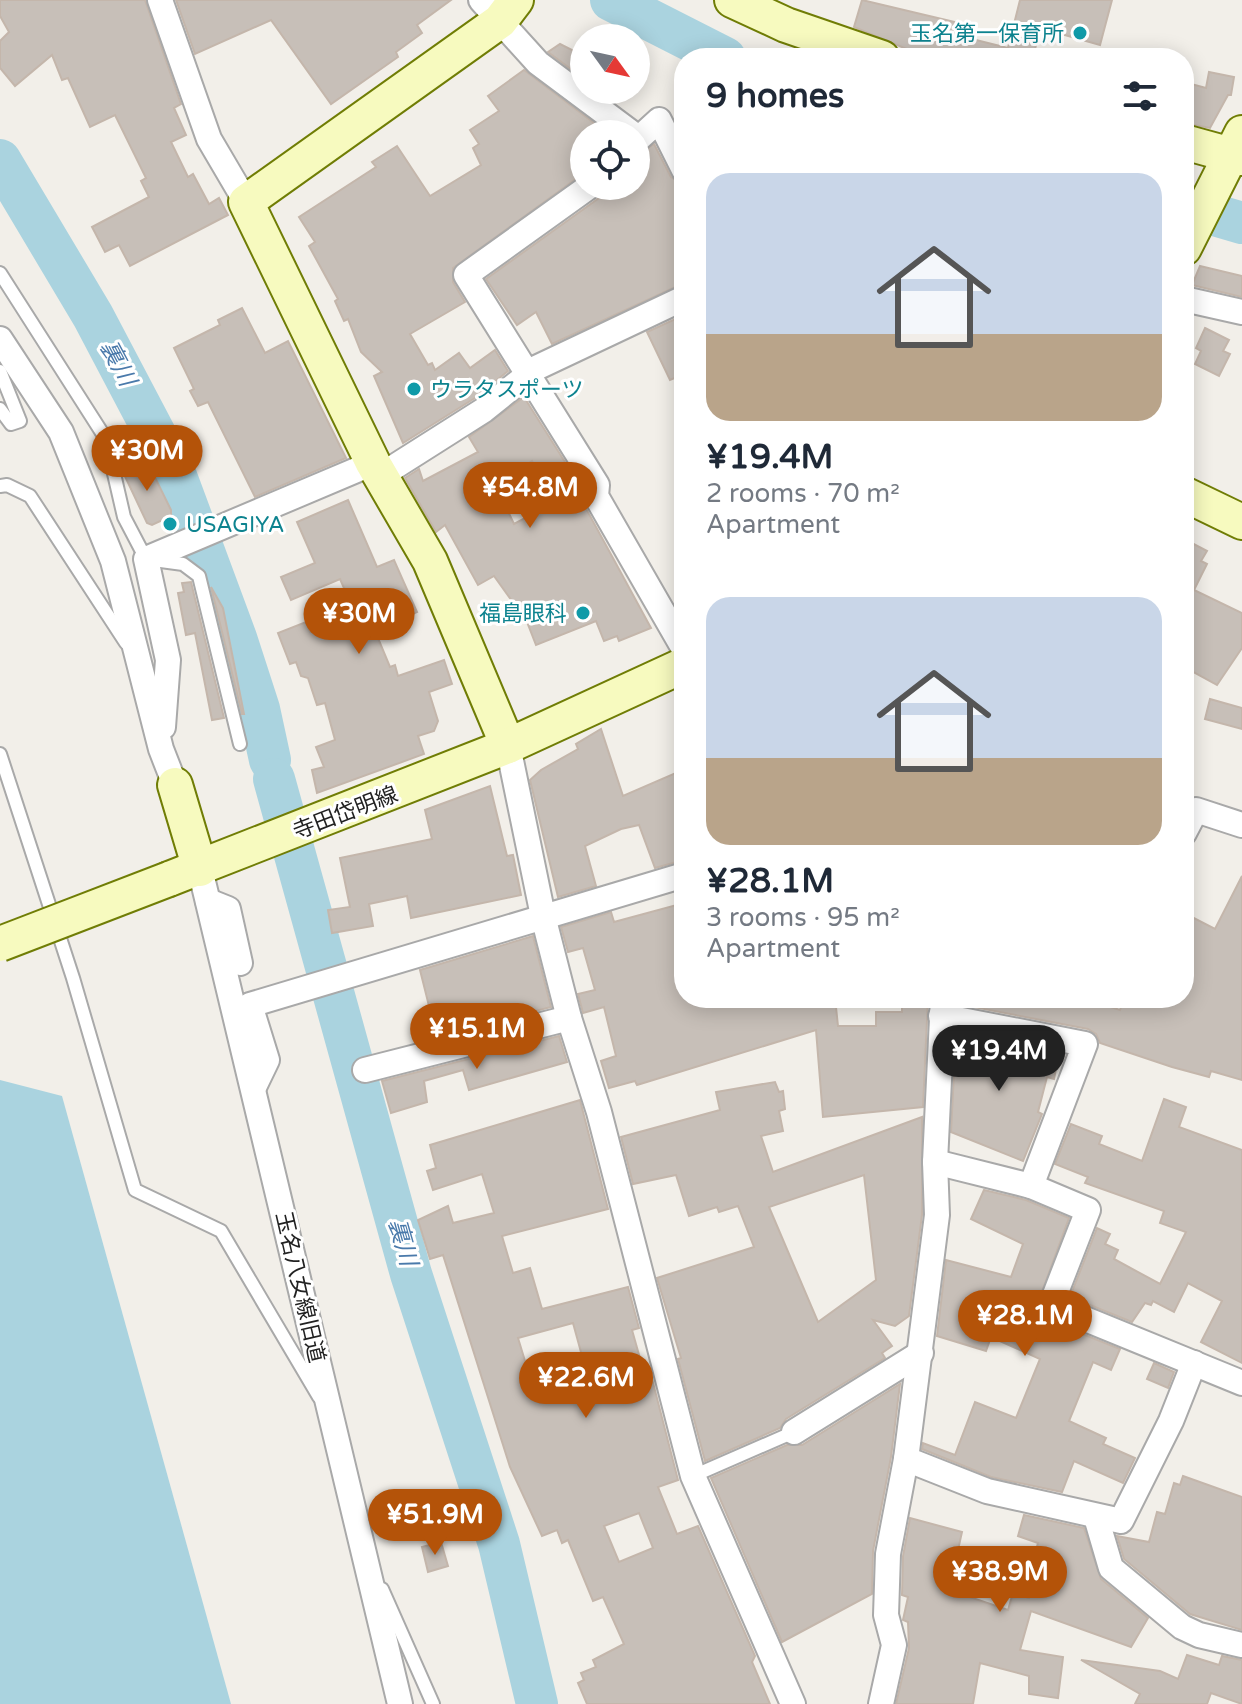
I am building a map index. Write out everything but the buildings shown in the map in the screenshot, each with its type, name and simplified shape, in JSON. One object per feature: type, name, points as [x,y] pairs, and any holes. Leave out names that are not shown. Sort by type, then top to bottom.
[{"type":"street","points":[[160,0],[209,139],[246,202],[377,469],[430,561],[508,746],[543,916],[569,1018],[599,1112],[693,1476],[793,1704]]},
{"type":"street","points":[[732,0],[786,25],[853,48]]},
{"type":"street","points":[[246,202],[502,7],[538,63],[613,120]]},
{"type":"street","points":[[650,127],[659,120],[674,150]]},
{"type":"street","points":[[1194,144],[1234,153],[1194,229]]},
{"type":"street","points":[[570,200],[466,275],[530,373],[597,485],[596,496],[674,632]]},
{"type":"street","points":[[1194,301],[1242,312]]},
{"type":"street","points":[[161,749],[168,660],[146,559],[242,517],[377,469],[484,410],[530,373],[585,342],[674,302]]},
{"type":"street","points":[[0,339],[61,432],[113,561],[161,749],[175,785],[192,883],[228,909],[250,1005],[267,1060],[254,1087]]},
{"type":"street","points":[[1194,499],[1242,522]]},
{"type":"street","name":"寺田岱明線","points":[[0,944],[192,883],[236,852],[332,818],[508,746],[674,670]]},
{"type":"street","points":[[1194,814],[1196,810],[1242,825]]},
{"type":"street","points":[[250,1005],[674,878]]},
{"type":"street","name":"玉名八女線旧道","points":[[192,883],[254,1087],[400,1704]]},
{"type":"street","points":[[881,1704],[894,1645],[886,1615],[888,1554],[906,1459],[937,1215],[935,1162],[942,1008]]},
{"type":"street","points":[[946,1008],[1085,1044],[1031,1186]]},
{"type":"street","points":[[365,1070],[569,1018]]},
{"type":"street","points":[[935,1162],[1031,1186],[1088,1210],[1051,1305],[1242,1383]]},
{"type":"street","points":[[794,1432],[921,1353]]},
{"type":"street","points":[[906,1459],[987,1491],[1121,1521],[1171,1421],[1194,1363]]},
{"type":"street","points":[[1096,1517],[1111,1568],[1182,1627],[1199,1635],[1242,1645]]},
{"type":"lane","points":[[0,273],[106,439],[124,517],[146,559],[183,564],[199,576],[240,744]]},
{"type":"lane","points":[[0,371],[20,421],[11,424],[0,409]]},
{"type":"lane","points":[[0,486],[7,485],[30,496],[139,663]]},
{"type":"lane","points":[[0,754],[73,978],[135,1190],[221,1231],[332,1420]]},
{"type":"lane","points":[[693,1476],[794,1432]]},
{"type":"lane","points":[[362,1546],[433,1704]]},
{"type":"water","points":[[0,1080],[62,1096],[231,1704],[0,1704]]},
{"type":"waterway","points":[[611,0],[705,48]]},
{"type":"waterway","name":"裏川","points":[[0,160],[93,316],[173,468],[236,638],[259,709],[270,760]]},
{"type":"waterway","points":[[1194,209],[1242,223]]},
{"type":"waterway","name":"裏川","points":[[274,779],[411,1274],[499,1544],[537,1704]]},
{"type":"place","name":"玉名第一保育所","points":[[1080,33]]},
{"type":"place","name":"ウラタスポーツ","points":[[414,389]]},
{"type":"place","name":"USAGIYA","points":[[170,524]]},
{"type":"place","name":"福島眼科","points":[[583,613]]}]
